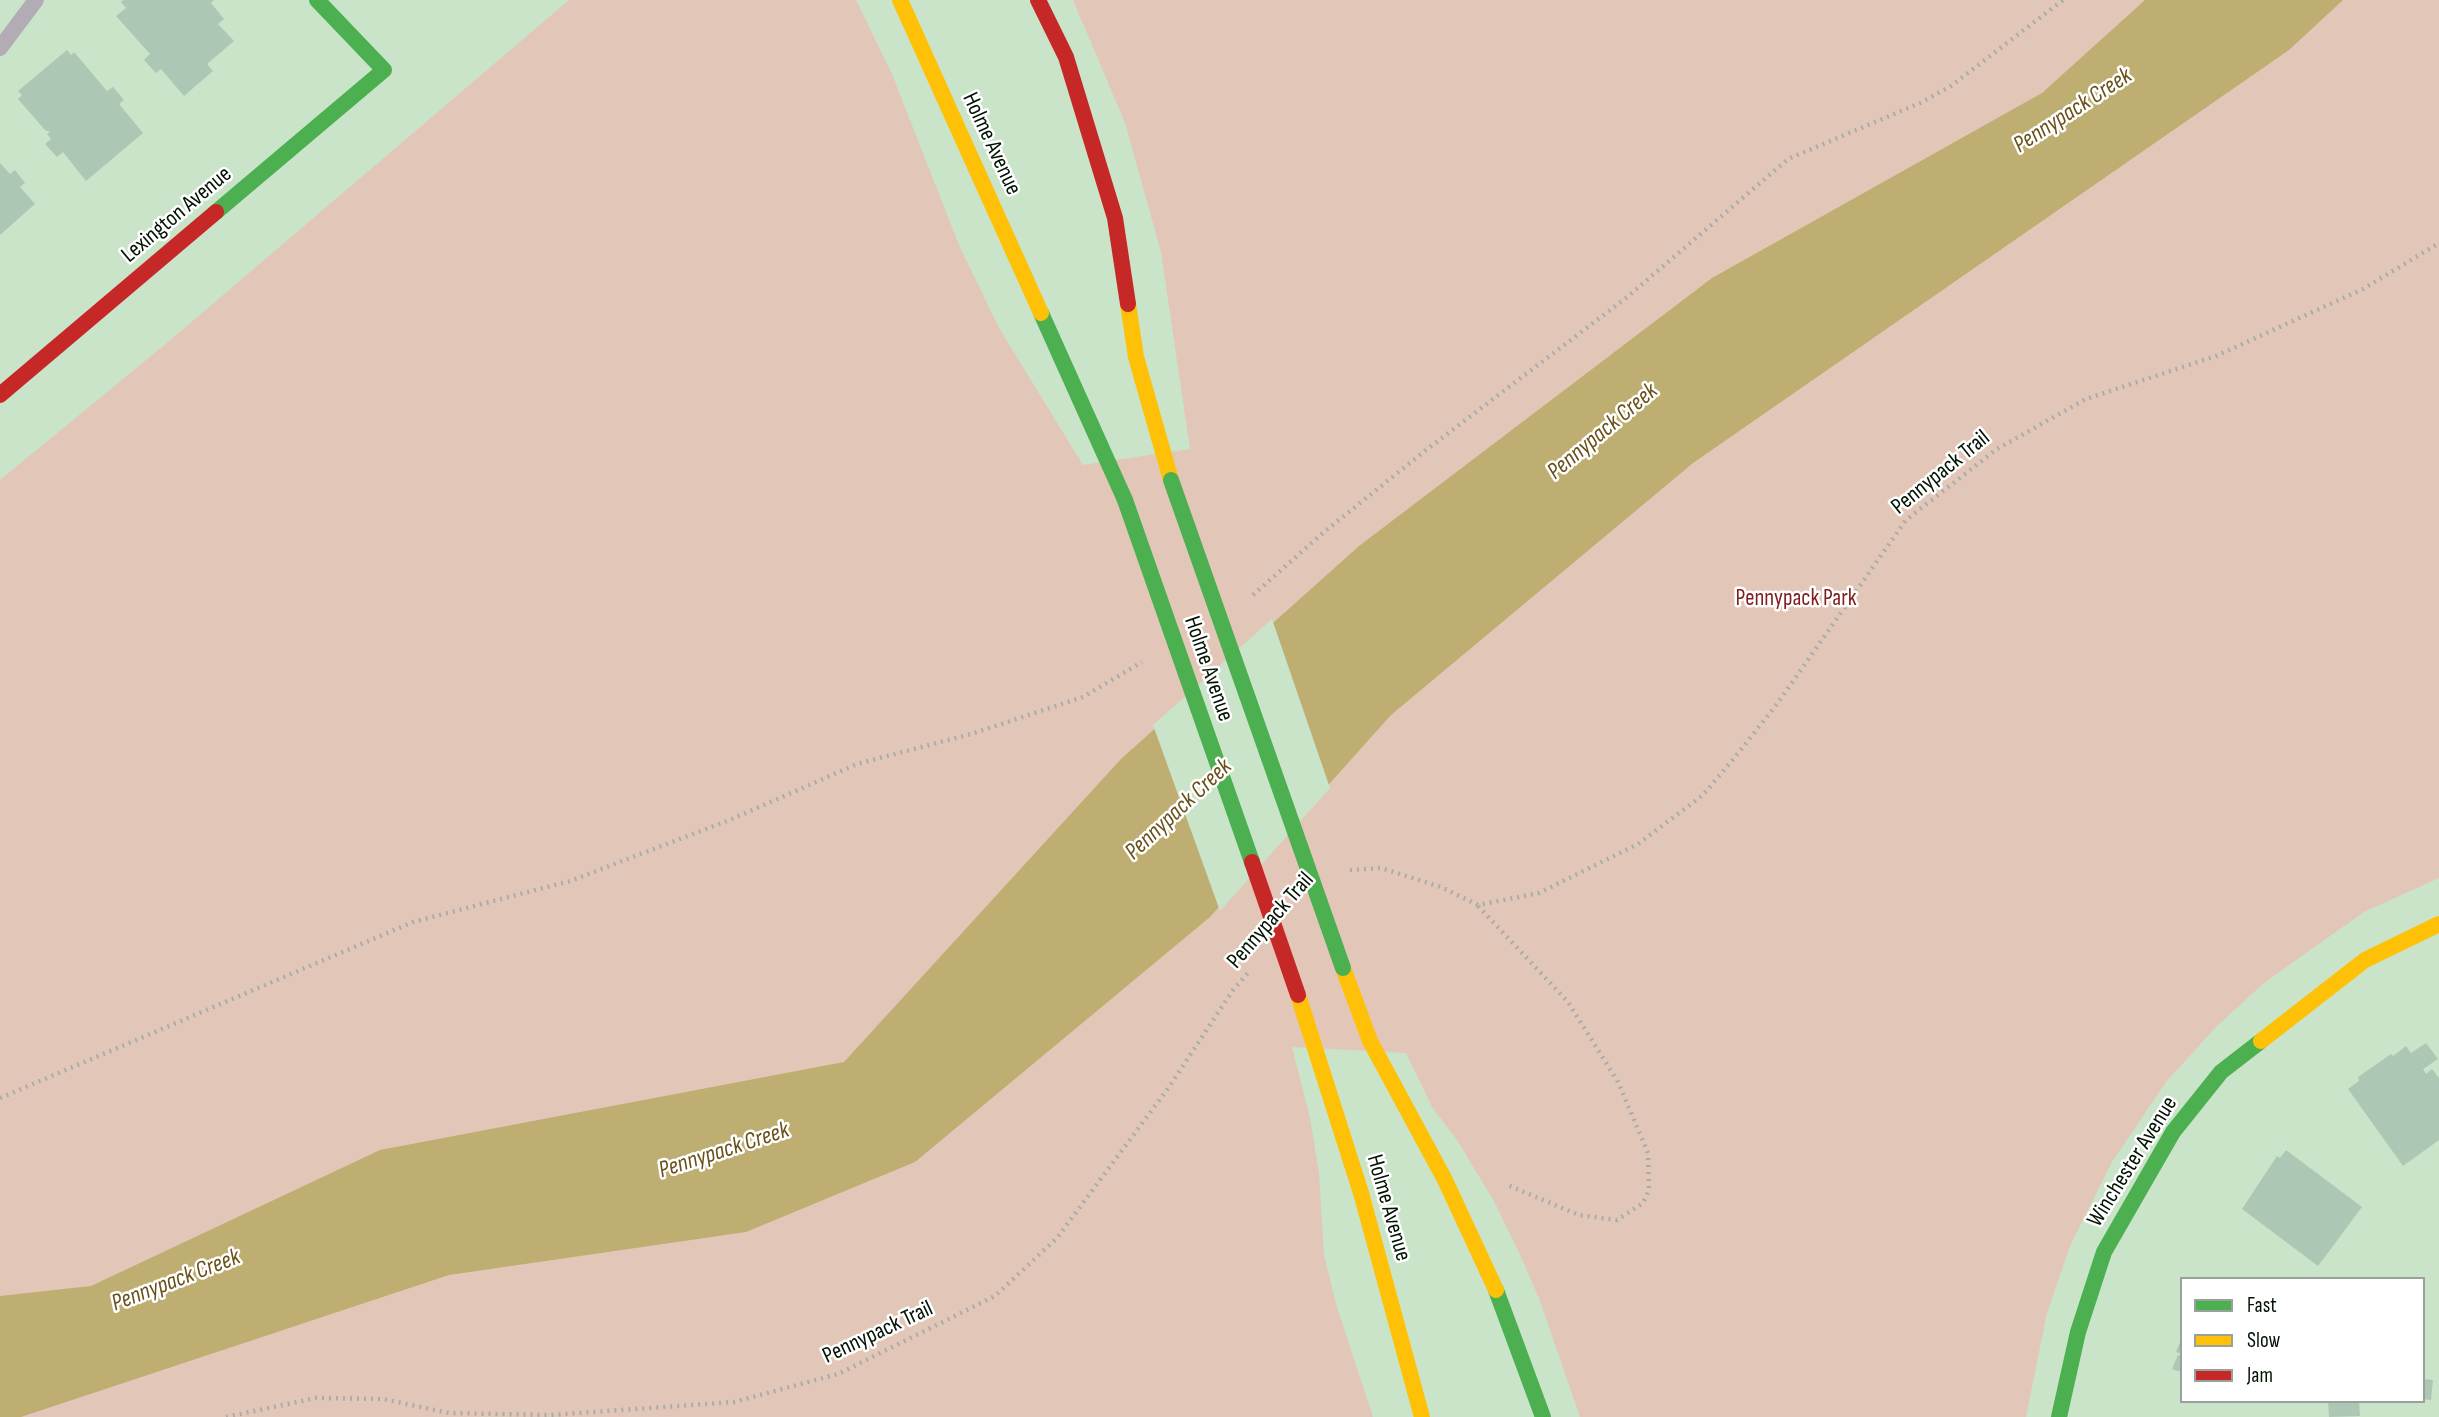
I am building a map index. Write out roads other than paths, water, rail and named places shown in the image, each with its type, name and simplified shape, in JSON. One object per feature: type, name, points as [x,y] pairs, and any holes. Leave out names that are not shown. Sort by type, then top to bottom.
[{"type":"main road","name":"Lexington Avenue","points":[[0,395],[384,70],[317,0]]},
{"type":"main road","name":"Holme Avenue","points":[[900,0],[1125,500],[1298,995],[1361,1193],[1422,1417]]},
{"type":"main road","name":"Holme Avenue","points":[[1038,0],[1066,57],[1115,218],[1136,357],[1171,481],[1343,968],[1370,1041],[1446,1180],[1502,1302],[1543,1417]]},
{"type":"main road","name":"Winchester Avenue","points":[[2059,1417],[2078,1332],[2104,1252],[2173,1132],[2221,1072],[2288,1019],[2365,960],[2439,924]]},
{"type":"lane","points":[[0,48],[36,0]]},
{"type":"water","name":"Pennypack Creek","points":[[2145,0],[2343,0],[2289,50],[1693,463],[1391,715],[1210,917],[915,1162],[746,1232],[449,1275],[21,1417],[0,1417],[0,1296],[91,1286],[380,1150],[844,1062],[1121,759],[1359,546],[1712,278],[2042,93]]},
{"type":"park label","name":"Pennypack Park","points":[[1796,599]]}]
